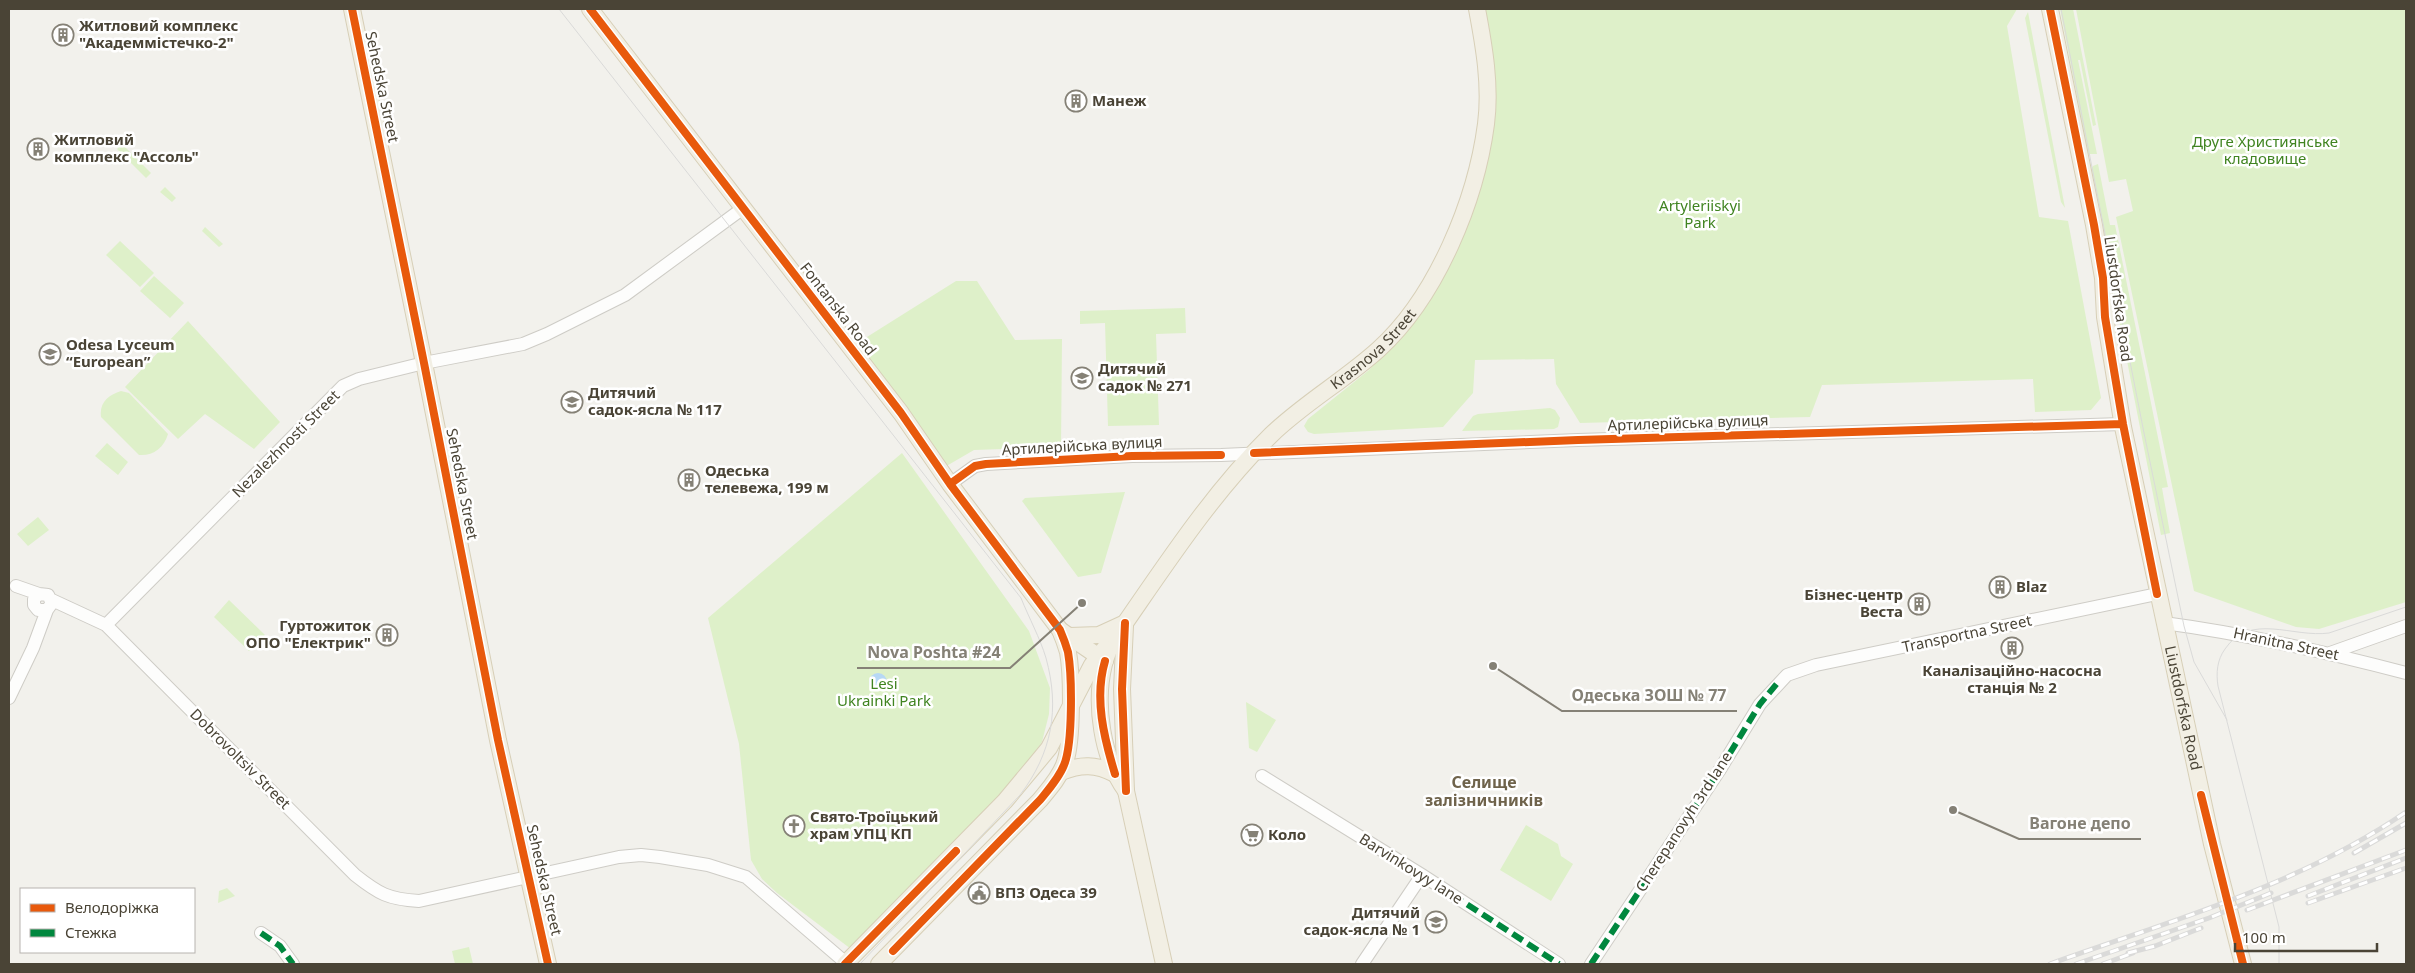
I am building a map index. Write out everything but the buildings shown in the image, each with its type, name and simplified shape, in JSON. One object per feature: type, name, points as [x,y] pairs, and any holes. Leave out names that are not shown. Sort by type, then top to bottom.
[{"type":"main road","name":"Sehedska Street","points":[[352,9],[498,740],[548,964]]},
{"type":"main road","name":"Fontanska Road","points":[[590,9],[742,209],[901,412],[950,484],[1063,633]]},
{"type":"main road","name":"Krasnova Street","points":[[845,964],[1005,801],[1049,748],[1069,707],[1114,639],[1229,479],[1272,434],[1379,348],[1406,320],[1440,266],[1468,203],[1479,163],[1486,122],[1487,85],[1477,9]]},
{"type":"main road","name":"Liustdorfska Road","points":[[2050,9],[2094,225],[2103,278],[2105,317],[2122,424],[2212,844],[2243,964]]},
{"type":"main road","points":[[1063,633],[1099,635],[1125,623],[1122,689],[1126,791],[1164,964]]},
{"type":"main road","points":[[1063,633],[1102,658],[1122,689]]},
{"type":"main road","points":[[879,964],[1040,800],[1061,772],[1068,754],[1069,707],[1069,661],[1063,633]]},
{"type":"main road","points":[[1102,658],[1100,701],[1105,739],[1115,774],[1126,791]]},
{"type":"main road","points":[[1037,762],[1054,763],[1061,772]]},
{"type":"main road","points":[[1061,772],[1078,766],[1092,766],[1115,774]]},
{"type":"street","name":"Nezalezhnosti Street","points":[[106,625],[343,386],[359,379],[424,363],[523,344],[547,334],[625,295],[742,209]]},
{"type":"street","name":"Артилерійська вулиця","points":[[950,484],[975,466],[986,464],[1132,456],[1578,440],[2122,424]]},
{"type":"street","name":"Dobrovoltsiv Street","points":[[12,582],[43,607],[65,606],[106,625],[355,875],[379,894],[394,899],[418,901],[641,854],[708,865],[746,877],[845,964]]},
{"type":"street","name":"Transportna Street","points":[[1779,682],[1796,670],[1816,665],[2157,594]]},
{"type":"street","points":[[9,698],[34,648],[43,607]]},
{"type":"street","name":"Hranitna Street","points":[[2164,623],[2248,635],[2330,653],[2406,673]]},
{"type":"street","points":[[2330,653],[2406,626]]},
{"type":"street","name":"Cherepanovyh 3rd lane","points":[[1591,964],[1719,771],[1760,704],[1779,682]]},
{"type":"street","name":"Barvinkovyy lane","points":[[1262,776],[1422,875],[1559,964]]},
{"type":"street","points":[[1362,964],[1422,875]]},
{"type":"street","points":[[261,933],[280,946],[293,964]]},
{"type":"green space","name":"Artyleriiskyi Park","points":[[1481,9],[2017,9],[2007,26],[2039,217],[2068,221],[2101,398],[2091,410],[2035,412],[2033,379],[1822,385],[1810,417],[1580,423],[1556,384],[1554,359],[1475,360],[1473,393],[1443,427],[1314,434],[1308,432],[1304,426],[1308,419],[1369,370],[1418,317],[1480,177]]},
{"type":"green space","points":[[2060,9],[2073,9],[2096,125],[2093,126],[2080,60],[2078,60],[2097,154],[2088,154]]},
{"type":"green space","name":"Друге Християнське кладовище","points":[[2076,9],[2406,9],[2406,602],[2319,629],[2296,627],[2194,591],[2116,217],[2133,211],[2126,179],[2109,182]]},
{"type":"green space","points":[[2028,12],[2065,208],[2061,202],[2025,18]]},
{"type":"green space","points":[[122,144],[151,173],[146,178],[117,149]]},
{"type":"green space","points":[[2098,164],[2110,225],[2115,225],[2168,487],[2162,488],[2170,533],[2161,535],[2090,171],[2093,166]]},
{"type":"green space","points":[[165,187],[176,198],[172,202],[160,192]]},
{"type":"green space","points":[[205,227],[223,244],[219,247],[202,231]]},
{"type":"green space","points":[[120,241],[154,273],[140,287],[106,255]]},
{"type":"green space","points":[[154,276],[184,303],[170,318],[140,291]]},
{"type":"green space","points":[[956,281],[977,281],[1015,340],[1062,339],[1061,447],[974,450],[943,468],[851,347]]},
{"type":"green space","points":[[1185,308],[1186,333],[1156,334],[1159,425],[1108,426],[1105,323],[1080,324],[1080,311]]},
{"type":"green space","points":[[188,321],[280,422],[254,449],[205,414],[178,439],[125,387]]},
{"type":"green space","points":[[121,391],[129,393],[168,434],[164,443],[157,450],[149,454],[139,455],[101,417],[103,403]]},
{"type":"green space","points":[[1550,408],[1555,410],[1560,418],[1558,427],[1554,429],[1462,431],[1473,416],[1478,414]]},
{"type":"green space","points":[[107,443],[128,462],[118,475],[95,456]]},
{"type":"green space","name":"Lesi Ukrainki Park","points":[[902,453],[1029,631],[1050,688],[1049,714],[1042,742],[1018,776],[851,949],[777,893],[762,879],[751,860],[739,744],[708,618]]},
{"type":"green space","points":[[1125,492],[1101,573],[1078,577],[1022,501],[1025,498]]},
{"type":"green space","points":[[38,517],[49,530],[28,546],[17,534]]},
{"type":"green space","points":[[229,600],[265,635],[249,651],[214,617]]},
{"type":"green space","points":[[1246,702],[1276,720],[1257,752],[1249,748]]},
{"type":"green space","points":[[1526,825],[1558,844],[1561,856],[1573,864],[1551,901],[1500,870]]},
{"type":"green space","points":[[227,888],[235,896],[218,903],[219,891]]},
{"type":"green space","points":[[469,947],[473,964],[455,964],[452,951]]},
{"type":"water","points":[[878,673],[884,676],[887,682],[884,688],[878,691],[872,688],[869,682],[872,676]]},
{"type":"tram line","points":[[559,9],[1021,598],[1046,658],[1052,695],[1050,730],[1040,763],[1031,779],[1020,795],[860,964]]},
{"type":"tram line","points":[[2061,9],[2184,626],[2194,662],[2227,720]]},
{"type":"tram line","points":[[2279,964],[2279,927],[2218,686],[2217,671],[2220,658],[2235,638],[2247,632],[2259,629],[2273,629],[2315,634],[2329,633],[2406,607]]},
{"type":"railway","points":[[2050,964],[2188,916],[2278,881],[2322,861],[2365,838],[2406,812]]},
{"type":"railway","points":[[2354,853],[2406,823]]},
{"type":"railway","points":[[2247,910],[2406,850]]},
{"type":"railway","points":[[2308,896],[2406,858]]},
{"type":"railway","points":[[2308,903],[2406,868]]},
{"type":"railway","points":[[2076,964],[2209,918],[2271,893]]},
{"type":"railway","points":[[2128,953],[2155,946],[2201,928]]},
{"type":"railway","points":[[2103,964],[2133,953]]},
{"type":"marked path","points":[[1591,964],[1719,771],[1760,704],[1779,681]]},
{"type":"marked path","points":[[1422,875],[1559,964]]},
{"type":"marked path","points":[[261,933],[280,946],[293,964]]},
{"type":"cycle path","points":[[352,9],[498,740],[548,964]]},
{"type":"cycle path","points":[[590,9],[901,413],[950,484],[1060,630],[1068,652],[1071,709],[1069,742],[1064,765],[1054,783],[1040,800],[893,951]]},
{"type":"cycle path","points":[[2050,9],[2094,225],[2103,278],[2105,317],[2123,424],[2157,594]]},
{"type":"cycle path","points":[[1254,453],[1578,440],[2123,424]]},
{"type":"cycle path","points":[[950,484],[975,466],[986,464],[1132,456],[1221,455]]},
{"type":"cycle path","points":[[1125,623],[1122,689],[1126,791]]},
{"type":"cycle path","points":[[1105,661],[1100,689],[1100,704],[1104,732],[1115,774]]},
{"type":"cycle path","points":[[2201,795],[2243,964]]},
{"type":"cycle path","points":[[845,964],[956,851]]},
{"type":"place","name":"Житловий комплекс \"Академмістечко-2\"","points":[[63,35]]},
{"type":"place","name":"Манеж","points":[[1076,101]]},
{"type":"place","name":"Житловий комплекс \"Ассоль\"","points":[[38,149]]},
{"type":"place","name":"Odesa Lyceum “European”","points":[[50,354]]},
{"type":"place","name":"Дитячий садок № 271","points":[[1082,378]]},
{"type":"place","name":"Дитячий садок-ясла № 117","points":[[572,402]]},
{"type":"place","name":"Одеська телевежа, 199 м","points":[[689,480]]},
{"type":"place","name":"Blaz","points":[[2000,587]]},
{"type":"place","name":"Nova Poshta #24","points":[[1082,603]]},
{"type":"place","name":"Бізнес-центр Веста","points":[[1919,604]]},
{"type":"place","name":"Гуртожиток ОПО \"Електрик\"","points":[[387,635]]},
{"type":"place","name":"Каналізаційно-насосна станція № 2","points":[[2012,648]]},
{"type":"place","name":"Одеська ЗОШ № 77","points":[[1493,666]]},
{"type":"place","name":"Вагоне депо","points":[[1953,810]]},
{"type":"place","name":"Свято-Троїцький храм УПЦ КП","points":[[794,826]]},
{"type":"place","name":"Коло","points":[[1252,835]]},
{"type":"place","name":"ВПЗ Одеса 39","points":[[979,893]]},
{"type":"place","name":"Дитячий садок-ясла № 1","points":[[1436,922]]},
{"type":"district","name":"Селище залізничників","points":[[1484,791]]}]
